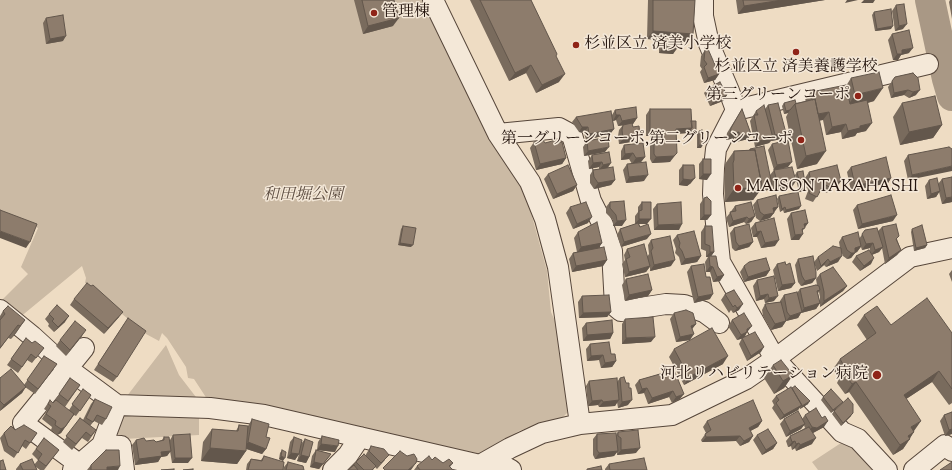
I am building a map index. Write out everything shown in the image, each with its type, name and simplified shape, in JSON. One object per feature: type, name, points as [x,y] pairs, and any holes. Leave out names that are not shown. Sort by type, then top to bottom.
[{"type":"street","points":[[432,0],[498,134],[530,182],[545,219],[558,267],[580,424]]},
{"type":"street","points":[[702,0],[703,16],[709,44],[736,110],[716,149],[713,194],[720,262],[775,359],[842,432],[858,439],[887,470]]},
{"type":"street","points":[[736,110],[928,64]]},
{"type":"street","points":[[498,134],[560,128],[572,135],[591,201],[603,225],[612,251],[614,306],[621,311],[666,304],[684,305],[704,312],[719,323]]},
{"type":"street","points":[[482,465],[510,448],[542,433],[580,424],[672,415],[746,379],[775,359],[910,257],[952,248]]},
{"type":"street","points":[[0,310],[32,336],[67,368],[117,405],[210,408],[264,415],[482,465],[511,470]]},
{"type":"street","points":[[84,348],[23,423],[76,467],[102,445],[117,405]]},
{"type":"street","points":[[333,470],[348,455],[360,437]]},
{"type":"street","points":[[102,445],[121,446],[124,470]]},
{"type":"street","points":[[914,470],[945,445],[952,451]]},
{"type":"green space","name":"和田堀公園","points":[[0,0],[423,0],[483,118],[527,198],[547,271],[551,312],[558,328],[567,384],[567,413],[553,427],[539,424],[519,431],[473,457],[306,428],[287,431],[271,408],[209,402],[194,379],[188,378],[186,367],[167,338],[162,333],[159,341],[146,334],[85,283],[86,278],[82,266],[19,318],[1,301],[28,274],[21,267],[38,228],[0,210]]},
{"type":"green space","points":[[166,345],[179,375],[199,401],[127,396]]},
{"type":"green space","points":[[124,411],[199,416],[199,435],[123,439],[113,432]]},
{"type":"green space","points":[[844,441],[854,445],[877,470],[818,470],[812,462]]},
{"type":"building","points":[[362,0],[394,0],[399,18],[368,26]]},
{"type":"building","points":[[480,0],[531,0],[565,74],[542,85],[531,65],[515,73]]},
{"type":"building","points":[[653,0],[695,0],[693,34],[653,31]]},
{"type":"building","points":[[743,0],[782,0],[744,6]]},
{"type":"building","points":[[904,4],[907,24],[899,26],[896,5]]},
{"type":"building","points":[[891,9],[893,26],[877,29],[874,12]]},
{"type":"building","points":[[63,15],[66,36],[50,39],[46,18]]},
{"type":"building","points":[[909,30],[913,48],[902,50],[902,54],[897,54],[892,34]]},
{"type":"building","points":[[665,36],[679,36],[679,46],[665,45]]},
{"type":"building","points":[[708,49],[719,74],[708,78],[704,67],[707,64],[704,60],[705,50]]},
{"type":"building","points":[[879,72],[883,88],[855,95],[851,78]]},
{"type":"building","points":[[913,73],[918,78],[920,90],[913,92],[908,90],[894,93],[892,81],[895,77]]},
{"type":"building","points":[[720,82],[727,95],[714,101],[708,88]]},
{"type":"building","points":[[846,85],[850,104],[867,100],[872,123],[848,131],[846,124],[832,127],[829,112],[818,114],[815,99],[812,100],[811,92]]},
{"type":"building","points":[[935,96],[942,125],[909,132],[902,103]]},
{"type":"building","points":[[815,99],[826,151],[806,156],[795,104]]},
{"type":"building","points":[[795,100],[796,103],[790,110],[786,111],[784,103]]},
{"type":"building","points":[[778,103],[786,133],[775,135],[768,105]]},
{"type":"building","points":[[764,105],[773,138],[759,141],[754,115],[758,115],[756,111]]},
{"type":"building","points":[[636,107],[637,118],[622,121],[620,115],[616,115],[615,110]]},
{"type":"building","points":[[650,109],[691,109],[692,128],[676,129],[677,153],[674,156],[656,157],[654,154],[654,130],[650,131]]},
{"type":"building","points":[[742,109],[751,134],[740,137],[739,132],[730,134],[731,128]]},
{"type":"building","points":[[611,111],[614,129],[589,134],[588,127],[582,127],[576,117]]},
{"type":"building","points":[[691,121],[696,121],[696,131],[690,130],[692,128]]},
{"type":"building","points":[[632,123],[633,127],[639,126],[640,135],[623,139],[623,125]]},
{"type":"building","points":[[702,130],[703,145],[699,145],[699,131]]},
{"type":"building","points":[[608,137],[609,147],[588,151],[587,141]]},
{"type":"building","points":[[543,140],[545,143],[556,140],[557,143],[562,142],[566,158],[540,164],[534,142]]},
{"type":"building","points":[[788,140],[792,162],[777,165],[772,144]]},
{"type":"building","points":[[643,143],[645,157],[636,158],[633,153],[625,154],[624,145]]},
{"type":"building","points":[[764,146],[772,185],[762,186],[755,150],[750,149]]},
{"type":"building","points":[[949,147],[952,149],[952,166],[912,175],[908,155]]},
{"type":"building","points":[[755,150],[762,187],[734,189],[734,151]]},
{"type":"building","points":[[609,152],[611,163],[603,165],[602,162],[593,163],[592,155]]},
{"type":"building","points":[[886,157],[891,178],[855,186],[851,167]]},
{"type":"building","points":[[703,159],[711,159],[711,174],[703,174]]},
{"type":"building","points":[[646,162],[648,175],[629,177],[627,164]]},
{"type":"building","points":[[568,165],[577,185],[557,194],[548,174]]},
{"type":"building","points":[[683,165],[694,165],[695,178],[691,180],[683,179]]},
{"type":"building","points":[[837,165],[841,181],[833,184],[831,188],[824,184],[817,197],[809,193],[812,186],[809,172]]},
{"type":"building","points":[[613,167],[615,180],[598,183],[594,177],[593,170]]},
{"type":"building","points":[[792,167],[796,181],[778,186],[774,170]]},
{"type":"building","points":[[803,171],[806,188],[801,189],[797,172]]},
{"type":"building","points":[[952,177],[952,197],[946,198],[942,179]]},
{"type":"building","points":[[937,178],[940,191],[931,194],[929,180]]},
{"type":"building","points":[[798,192],[801,206],[786,210],[785,207],[782,209],[779,196]]},
{"type":"building","points":[[776,195],[778,207],[773,208],[774,213],[764,215],[760,212],[757,200]]},
{"type":"building","points":[[891,195],[897,215],[862,224],[857,205]]},
{"type":"building","points":[[707,197],[711,201],[711,215],[704,215],[704,198]]},
{"type":"building","points":[[624,201],[626,220],[617,221],[616,215],[610,208],[610,202]]},
{"type":"building","points":[[586,202],[592,217],[577,224],[570,207]]},
{"type":"building","points":[[642,202],[651,202],[651,219],[639,219],[639,211],[642,210]]},
{"type":"building","points":[[681,202],[682,224],[658,225],[657,204]]},
{"type":"building","points":[[751,202],[755,216],[749,219],[747,217],[733,221],[730,212],[736,211],[735,206]]},
{"type":"building","points":[[0,210],[37,224],[30,242],[0,231]]},
{"type":"building","points":[[805,210],[808,223],[804,224],[805,228],[802,229],[803,234],[795,235],[791,213]]},
{"type":"building","points":[[774,218],[779,240],[765,243],[761,231],[757,232],[755,223]]},
{"type":"building","points":[[597,222],[602,243],[581,247],[578,232]]},
{"type":"building","points":[[638,223],[640,227],[648,224],[651,234],[624,242],[620,229]]},
{"type":"building","points":[[749,224],[753,242],[739,246],[736,242],[734,228]]},
{"type":"building","points":[[896,224],[899,236],[896,239],[901,250],[889,258],[882,227]]},
{"type":"building","points":[[922,225],[927,245],[916,248],[912,229]]},
{"type":"building","points":[[403,226],[416,228],[413,245],[400,243]]},
{"type":"building","points":[[705,226],[712,226],[714,252],[710,252],[710,246],[705,244]]},
{"type":"building","points":[[877,228],[883,247],[875,250],[873,243],[866,244],[862,234],[865,230]]},
{"type":"building","points":[[694,231],[701,256],[685,259],[679,247],[680,243],[677,235]]},
{"type":"building","points":[[858,232],[861,246],[855,248],[855,253],[851,253],[847,250],[842,237]]},
{"type":"building","points":[[670,236],[675,260],[654,265],[651,251],[653,248],[651,240]]},
{"type":"building","points":[[644,244],[650,266],[629,272],[626,259],[630,257],[627,249]]},
{"type":"building","points":[[833,246],[841,248],[842,256],[830,262],[828,259],[821,266],[818,257]]},
{"type":"building","points":[[604,247],[607,260],[576,266],[573,253]]},
{"type":"building","points":[[869,250],[874,258],[864,266],[856,256]]},
{"type":"building","points":[[709,256],[716,256],[718,267],[724,275],[717,277],[713,267],[710,266]]},
{"type":"building","points":[[813,256],[816,278],[805,281],[802,276],[798,259]]},
{"type":"building","points":[[766,258],[770,270],[748,277],[744,266],[749,262]]},
{"type":"building","points":[[785,262],[786,265],[790,263],[795,283],[782,285],[777,264]]},
{"type":"building","points":[[704,264],[706,277],[710,277],[713,294],[698,297],[691,266]]},
{"type":"building","points":[[833,267],[847,286],[824,301],[824,292],[820,274]]},
{"type":"building","points":[[648,274],[652,290],[629,295],[626,279]]},
{"type":"building","points":[[774,276],[778,296],[769,298],[768,294],[760,296],[757,280]]},
{"type":"building","points":[[87,283],[91,286],[93,285],[123,312],[108,328],[74,299]]},
{"type":"building","points":[[816,285],[819,286],[820,290],[817,291],[820,303],[804,308],[800,289]]},
{"type":"building","points":[[734,290],[743,304],[737,308],[735,305],[733,307],[725,294]]},
{"type":"building","points":[[797,292],[802,312],[790,316],[787,312],[784,295]]},
{"type":"building","points":[[609,295],[611,312],[583,313],[582,296]]},
{"type":"building","points":[[927,298],[952,333],[952,389],[939,371],[904,395],[921,421],[911,427],[914,432],[908,436],[910,439],[900,445],[856,382],[852,384],[844,373],[847,371],[840,359],[876,333],[864,315],[877,306],[891,325]]},
{"type":"building","points":[[781,302],[786,321],[775,324],[765,304]]},
{"type":"building","points":[[57,305],[69,316],[58,327],[52,321],[54,319],[49,314]]},
{"type":"building","points":[[8,306],[25,320],[20,326],[18,325],[0,348],[0,320],[5,314],[3,311]]},
{"type":"building","points":[[686,310],[693,313],[696,324],[691,326],[694,334],[680,337],[674,313]]},
{"type":"building","points":[[744,313],[752,326],[747,329],[747,332],[741,335],[732,320]]},
{"type":"building","points":[[653,317],[655,337],[626,338],[625,319]]},
{"type":"building","points":[[128,318],[146,331],[117,377],[98,364]]},
{"type":"building","points":[[612,320],[613,333],[587,335],[586,323]]},
{"type":"building","points":[[75,321],[86,330],[70,350],[60,340]]},
{"type":"building","points":[[712,328],[728,356],[689,377],[674,349]]},
{"type":"building","points":[[755,332],[764,347],[751,356],[742,338]]},
{"type":"building","points":[[26,338],[32,343],[35,341],[44,348],[36,358],[31,354],[22,367],[11,359]]},
{"type":"building","points":[[609,342],[611,354],[615,354],[616,361],[605,363],[603,355],[591,356],[590,344]]},
{"type":"building","points":[[44,356],[57,364],[38,389],[27,380]]},
{"type":"building","points":[[781,360],[793,375],[783,381],[773,365]]},
{"type":"building","points":[[11,369],[26,387],[4,405],[0,401],[0,378]]},
{"type":"building","points":[[674,370],[684,394],[676,397],[673,391],[652,398],[647,388],[642,389],[639,380]]},
{"type":"building","points":[[624,377],[626,383],[629,383],[629,388],[631,388],[632,400],[622,402],[620,378]]},
{"type":"building","points":[[70,378],[80,385],[68,401],[59,394]]},
{"type":"building","points":[[617,378],[619,400],[603,402],[602,400],[592,401],[589,381]]},
{"type":"building","points":[[795,386],[810,401],[802,406],[792,388]]},
{"type":"building","points":[[791,387],[802,405],[784,415],[776,403],[779,400],[776,396]]},
{"type":"building","points":[[83,389],[91,395],[80,411],[72,404]]},
{"type":"building","points":[[831,389],[843,402],[833,410],[823,397]]},
{"type":"building","points":[[848,398],[853,404],[853,413],[843,423],[834,411]]},
{"type":"building","points":[[95,399],[112,407],[106,419],[97,415],[93,422],[86,418]]},
{"type":"building","points":[[50,400],[53,403],[56,400],[74,414],[65,427],[61,429],[55,425],[56,421],[46,414],[51,406],[48,404]]},
{"type":"building","points":[[753,400],[762,421],[749,428],[753,436],[744,441],[740,436],[706,437],[705,434],[711,430],[707,421]]},
{"type":"building","points":[[816,408],[822,418],[825,416],[828,421],[817,428],[812,427],[805,415]]},
{"type":"building","points":[[798,411],[805,424],[790,431],[784,419]]},
{"type":"building","points":[[952,412],[952,429],[949,430],[944,415]]},
{"type":"building","points":[[80,418],[96,430],[91,436],[86,432],[76,444],[66,436]]},
{"type":"building","points":[[252,419],[269,424],[266,437],[270,438],[266,449],[248,442]]},
{"type":"building","points":[[24,425],[37,433],[30,443],[25,440],[18,453],[8,446],[4,433],[11,426],[15,430]]},
{"type":"building","points":[[239,425],[248,426],[246,451],[210,448],[212,429],[238,431]]},
{"type":"building","points":[[809,427],[816,438],[800,445],[799,443],[796,444],[795,441],[792,442],[790,436]]},
{"type":"building","points":[[768,429],[777,443],[766,450],[757,435]]},
{"type":"building","points":[[638,430],[640,448],[621,450],[621,438],[618,436],[618,432]]},
{"type":"building","points":[[616,433],[618,451],[599,453],[597,450],[597,434]]},
{"type":"building","points":[[190,434],[192,458],[175,458],[173,435]]},
{"type":"building","points":[[322,436],[339,440],[338,446],[321,444]]},
{"type":"building","points":[[164,437],[169,437],[171,451],[161,452],[162,456],[139,459],[136,440],[144,438],[146,441],[154,440],[156,442],[164,440]]},
{"type":"building","points":[[294,437],[302,440],[299,454],[291,453]]},
{"type":"building","points":[[44,438],[59,450],[46,466],[38,460],[42,454],[36,449]]},
{"type":"building","points":[[305,439],[313,442],[309,457],[301,455]]},
{"type":"building","points":[[371,446],[384,449],[389,455],[381,463],[369,451]]},
{"type":"building","points":[[106,450],[119,450],[120,466],[107,467],[107,470],[91,470],[91,465]]},
{"type":"building","points":[[282,450],[286,452],[285,458],[281,456]]},
{"type":"building","points":[[316,450],[331,454],[323,464],[314,462]]},
{"type":"building","points":[[400,451],[407,456],[414,454],[417,459],[416,463],[408,470],[385,470],[383,468]]},
{"type":"building","points":[[364,454],[376,466],[372,470],[364,470],[356,462]]},
{"type":"building","points":[[264,456],[284,462],[283,470],[248,470],[251,459],[262,461]]},
{"type":"building","points":[[429,456],[432,460],[435,457],[443,463],[449,459],[453,463],[449,466],[453,470],[420,470],[417,466]]},
{"type":"building","points":[[644,458],[647,470],[610,470],[609,464]]},
{"type":"building","points":[[32,459],[37,470],[23,470],[20,464]]},
{"type":"building","points":[[3,460],[6,470],[0,470],[0,461]]},
{"type":"building","points":[[288,462],[303,466],[304,470],[286,470]]},
{"type":"building","points":[[952,462],[952,470],[940,470]]},
{"type":"building","points":[[354,465],[358,470],[348,470]]},
{"type":"building","points":[[601,466],[602,470],[587,470],[587,469]]},
{"type":"waterway","points":[[930,0],[952,96]]},
{"type":"place","name":"管理棟","points":[[374,13]]},
{"type":"place","name":"杉並区立 済美小学校","points":[[576,45]]},
{"type":"place","name":"杉並区立 済美養護学校","points":[[796,52]]},
{"type":"place","name":"第三グリーンコーポ","points":[[858,96]]},
{"type":"place","name":"第一グリーンコーポ,第二グリーンコーポ","points":[[801,140]]},
{"type":"place","name":"MAISON TAKAHASHI","points":[[738,188]]},
{"type":"place","name":"河北リハビリテーション病院","points":[[877,375]]}]
